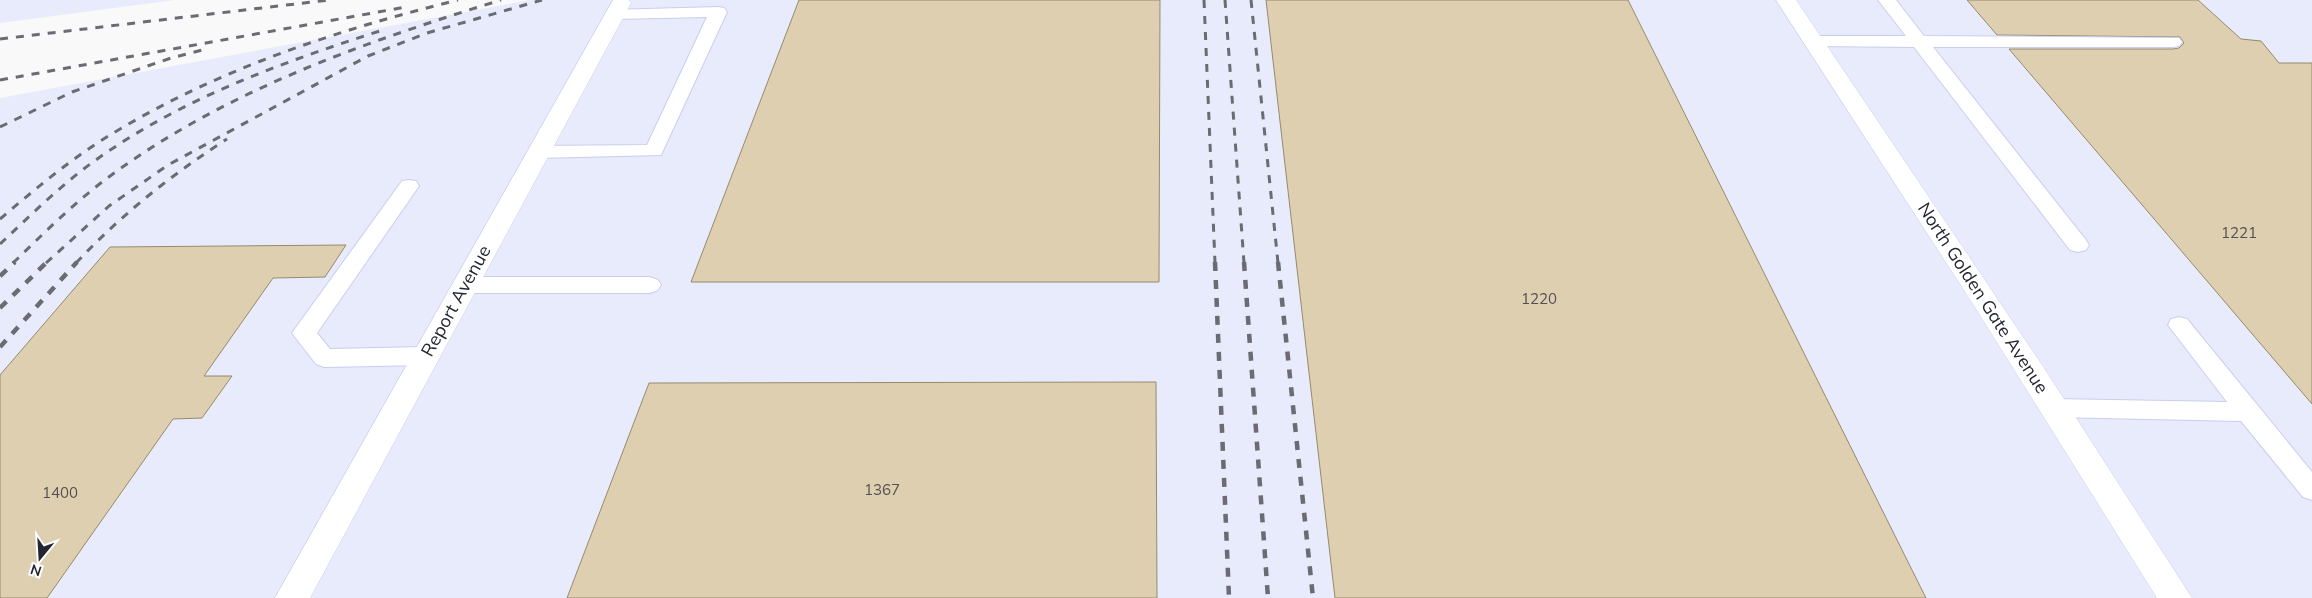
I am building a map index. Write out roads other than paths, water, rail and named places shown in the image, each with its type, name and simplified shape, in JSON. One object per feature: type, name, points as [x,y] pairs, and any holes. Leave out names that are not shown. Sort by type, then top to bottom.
[{"type":"street","name":"North Golden Gate Avenue","points":[[1786,0],[2054,408],[2175,598]]},
{"type":"street","name":"Report Avenue","points":[[292,598],[618,9]]},
{"type":"lane","points":[[1887,0],[2078,245]]},
{"type":"lane","points":[[538,152],[654,151],[718,12],[618,9]]},
{"type":"lane","points":[[1814,41],[2173,42]]},
{"type":"lane","points":[[410,186],[304,333],[324,358],[426,356]]},
{"type":"lane","points":[[465,285],[650,285]]},
{"type":"lane","points":[[2179,325],[2312,490]]},
{"type":"lane","points":[[2054,408],[2248,412]]},
{"type":"railway","points":[[0,39],[329,0]]},
{"type":"railway","points":[[0,219],[50,178],[102,140],[186,93],[274,56],[319,40],[365,25],[458,0]]},
{"type":"railway","points":[[13,263],[70,209],[106,179],[151,148],[198,120],[246,95],[346,52],[501,0]]},
{"type":"railway","points":[[46,263],[109,206],[168,165],[368,56],[427,33],[542,0]]},
{"type":"railway","points":[[1204,0],[1215,263]]},
{"type":"railway","points":[[1225,0],[1244,263]]},
{"type":"railway","points":[[1251,0],[1278,263]]},
{"type":"railway","points":[[0,80],[406,7]]},
{"type":"railway","points":[[0,244],[74,177],[100,157],[133,135],[167,116],[202,98],[275,67],[386,29]]},
{"type":"railway","points":[[0,127],[72,92],[171,58],[206,49]]},
{"type":"railway","points":[[76,263],[111,228],[147,197],[227,139]]},
{"type":"railway","points":[[0,276],[15,262]]},
{"type":"railway","points":[[0,308],[47,262]]},
{"type":"railway","points":[[0,347],[77,262]]},
{"type":"railway","points":[[1215,262],[1229,598]]},
{"type":"railway","points":[[1244,262],[1268,598]]},
{"type":"railway","points":[[1278,262],[1313,598]]}]
